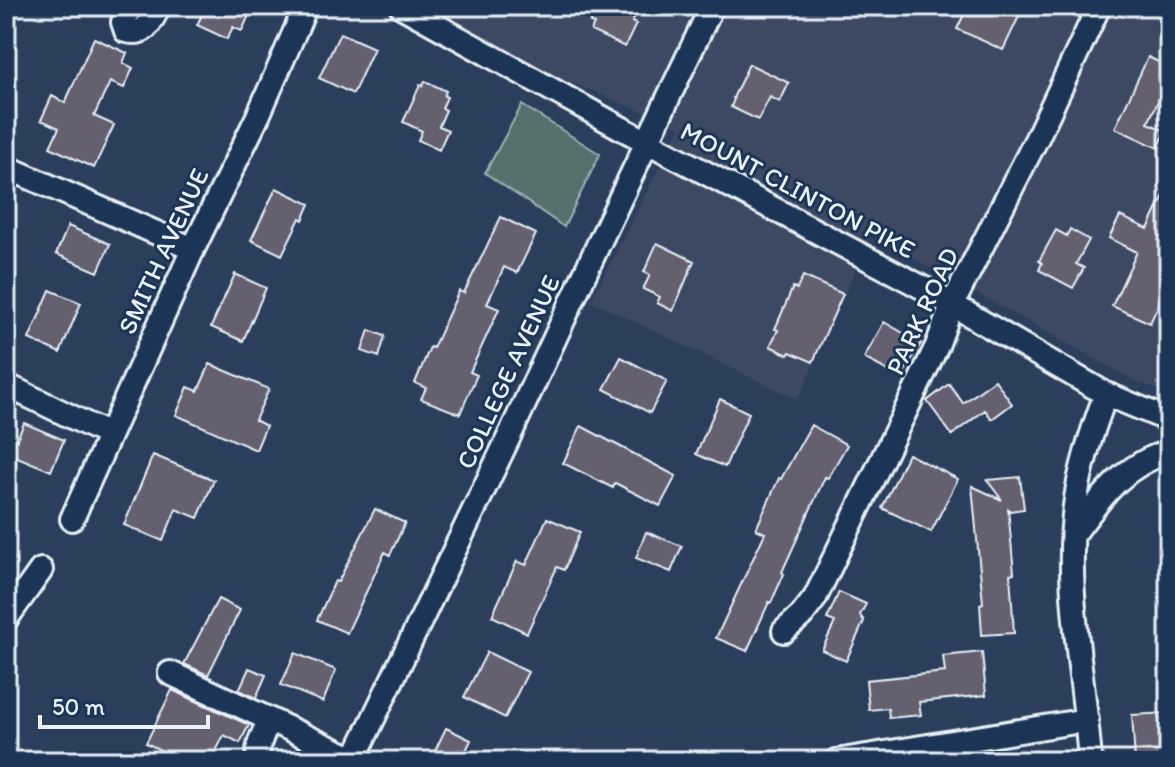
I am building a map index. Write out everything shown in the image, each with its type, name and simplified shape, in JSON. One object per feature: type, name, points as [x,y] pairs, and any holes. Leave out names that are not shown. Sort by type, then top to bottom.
[{"type":"street","points":[[131,6],[123,22],[126,31],[134,33],[144,31],[159,6]]},
{"type":"street","name":"SMITH AVENUE","points":[[72,519],[306,6]]},
{"type":"street","name":"MOUNT CLINTON PIKE","points":[[401,6],[952,305],[1106,394],[1169,420]]},
{"type":"street","name":"COLLEGE AVENUE","points":[[354,760],[712,6]]},
{"type":"street","name":"PARK ROAD","points":[[784,631],[815,598],[937,346],[952,305],[1024,165],[1099,6]]},
{"type":"street","points":[[6,167],[193,249]]},
{"type":"street","points":[[6,385],[109,435]]},
{"type":"street","points":[[1090,761],[1072,596],[1072,536],[1083,460],[1106,394]]},
{"type":"street","points":[[1072,536],[1107,489],[1145,460],[1169,452]]},
{"type":"street","points":[[6,619],[41,570]]},
{"type":"street","points":[[170,673],[354,760]]},
{"type":"street","points":[[260,761],[257,757],[258,745],[270,720]]},
{"type":"street","points":[[836,761],[1087,720]]},
{"type":"shaded area","points":[[427,6],[1169,6],[1169,393],[1137,382],[871,235],[798,400],[591,301],[680,127],[543,71]]},
{"type":"green space","points":[[522,105],[600,154],[564,227],[485,173]]},
{"type":"building","points":[[206,6],[253,6],[242,31],[233,27],[227,39],[197,25]]},
{"type":"building","points":[[598,6],[640,6],[632,22],[636,24],[625,47],[591,31],[594,24],[590,23]]},
{"type":"building","points":[[968,6],[1024,6],[1003,50],[957,29]]},
{"type":"building","points":[[340,33],[374,48],[353,94],[319,78]]},
{"type":"building","points":[[94,38],[127,53],[123,63],[133,68],[124,88],[110,82],[94,116],[114,125],[94,168],[50,147],[59,128],[41,120],[52,96],[65,103]]},
{"type":"building","points":[[1148,57],[1169,67],[1169,77],[1148,123],[1166,131],[1158,148],[1115,128]]},
{"type":"building","points":[[749,64],[789,83],[780,102],[770,97],[758,120],[731,107]]},
{"type":"building","points":[[425,81],[446,91],[442,108],[446,110],[439,126],[448,130],[439,150],[418,140],[422,131],[403,122],[420,85]]},
{"type":"building","points":[[1169,185],[1169,282],[1150,323],[1112,306],[1137,252],[1109,238],[1120,216],[1148,229]]},
{"type":"building","points":[[276,188],[310,204],[282,255],[251,240]]},
{"type":"building","points":[[501,217],[536,234],[517,273],[504,267],[487,304],[499,309],[470,372],[477,375],[460,414],[421,399],[426,388],[415,383],[459,291],[464,293]]},
{"type":"building","points":[[68,226],[110,244],[98,272],[56,254]]},
{"type":"building","points":[[1070,229],[1089,240],[1076,264],[1084,268],[1073,288],[1039,270],[1042,263],[1039,261],[1056,230],[1067,236]]},
{"type":"building","points":[[657,243],[694,261],[673,311],[657,303],[660,297],[643,289],[650,275],[644,272]]},
{"type":"building","points":[[235,274],[266,288],[243,341],[211,327]]},
{"type":"building","points":[[803,276],[843,294],[813,362],[770,346],[793,287],[797,289]]},
{"type":"building","points":[[50,290],[81,303],[60,353],[29,339]]},
{"type":"building","points":[[884,322],[921,343],[901,378],[864,358]]},
{"type":"building","points":[[369,330],[385,336],[379,357],[362,351]]},
{"type":"building","points":[[621,357],[667,381],[650,413],[604,389]]},
{"type":"building","points":[[210,364],[269,389],[255,420],[266,426],[256,450],[176,415],[188,387],[198,391]]},
{"type":"building","points":[[995,380],[1012,404],[992,419],[985,410],[952,435],[927,401],[949,384],[963,403]]},
{"type":"building","points":[[720,399],[749,413],[725,467],[696,454]]},
{"type":"building","points":[[24,423],[64,440],[51,471],[10,454]]},
{"type":"building","points":[[811,425],[847,445],[828,478],[825,477],[747,651],[716,638],[765,533],[756,529],[779,478]]},
{"type":"building","points":[[581,426],[676,476],[660,506],[615,483],[613,488],[563,463]]},
{"type":"building","points":[[908,454],[958,479],[931,532],[882,508]]},
{"type":"building","points":[[153,455],[214,480],[198,518],[176,509],[163,541],[124,525]]},
{"type":"building","points":[[1020,477],[1024,509],[1010,511],[1008,508],[1014,573],[1010,574],[1014,633],[982,635],[980,604],[983,603],[972,486],[1002,500],[987,480]]},
{"type":"building","points":[[375,509],[405,523],[390,555],[385,552],[347,633],[317,620]]},
{"type":"building","points":[[547,518],[580,532],[564,570],[557,567],[527,633],[492,616],[517,561],[526,565]]},
{"type":"building","points":[[646,532],[682,546],[671,572],[636,558]]},
{"type":"building","points":[[839,592],[866,604],[860,615],[864,621],[846,661],[822,650],[835,622],[827,619]]},
{"type":"building","points":[[218,599],[240,610],[208,675],[184,664]]},
{"type":"building","points":[[487,652],[528,672],[505,718],[464,697]]},
{"type":"building","points":[[982,652],[986,695],[919,702],[921,715],[889,718],[888,708],[869,710],[866,680],[945,672],[943,656]]},
{"type":"building","points":[[295,653],[336,670],[323,702],[281,685]]},
{"type":"building","points":[[249,668],[266,675],[256,698],[239,690]]},
{"type":"building","points":[[172,690],[249,725],[240,743],[224,735],[211,761],[183,761],[146,743]]},
{"type":"building","points":[[1169,713],[1169,761],[1135,761],[1132,715]]},
{"type":"building","points":[[446,728],[471,740],[461,761],[430,761]]}]
